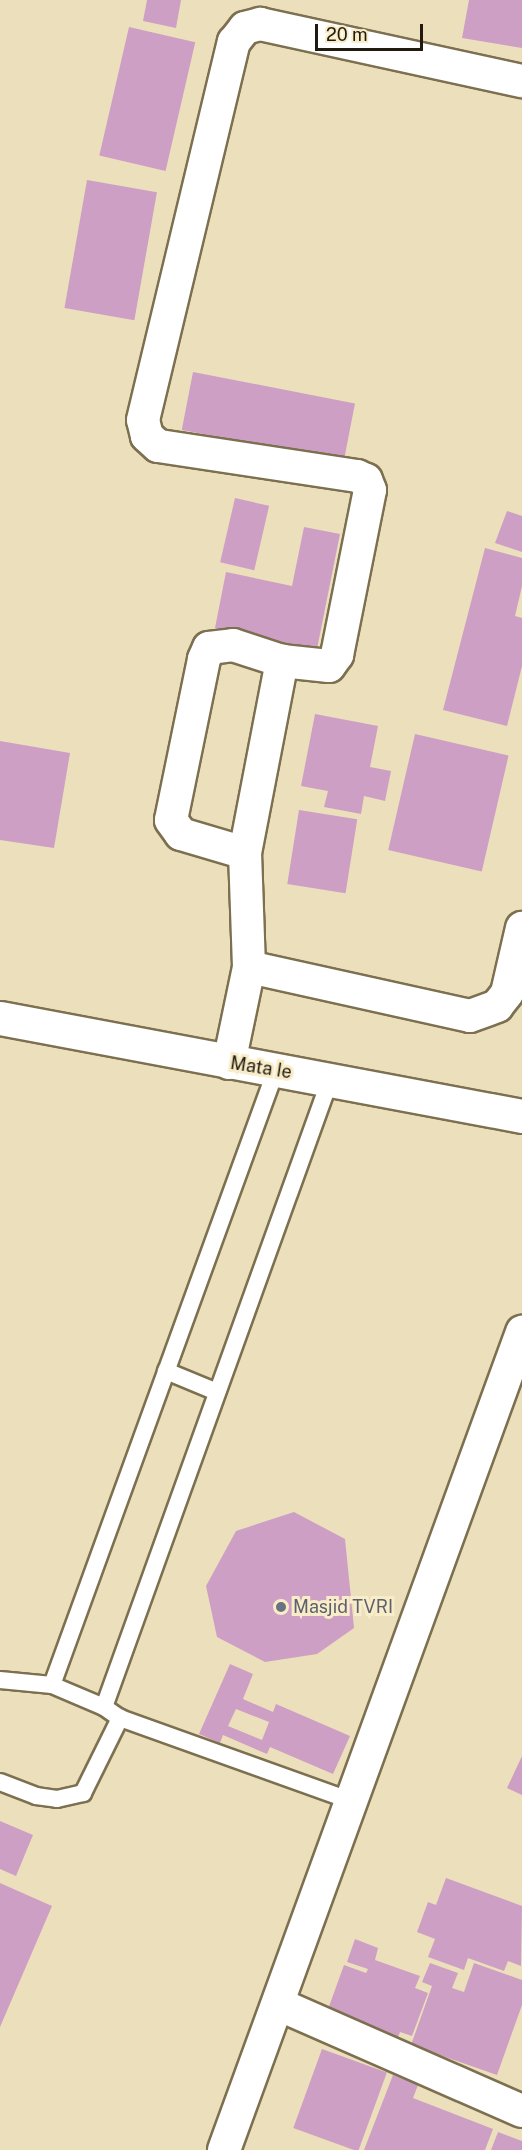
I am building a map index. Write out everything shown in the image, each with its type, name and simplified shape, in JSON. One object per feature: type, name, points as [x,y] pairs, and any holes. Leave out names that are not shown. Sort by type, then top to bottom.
[{"type":"street","points":[[245,853],[181,834],[171,820],[209,648],[233,645],[282,661],[321,667],[329,666],[338,655],[370,490],[366,480],[357,476],[158,446],[149,441],[144,420],[234,42],[244,28],[260,24],[522,81]]},
{"type":"street","points":[[229,1063],[249,967],[245,853],[282,661]]},
{"type":"street","points":[[249,967],[470,1016],[497,1006],[507,993],[522,928]]},
{"type":"street","name":"Mata Ie","points":[[0,1018],[229,1063],[522,1116]]},
{"type":"street","points":[[224,2150],[522,1332]]},
{"type":"street","points":[[278,2004],[522,2111]]},
{"type":"lane","points":[[52,1685],[276,1070]]},
{"type":"lane","points":[[104,1707],[330,1080]]},
{"type":"lane","points":[[166,1371],[217,1392]]},
{"type":"lane","points":[[0,1680],[52,1685],[104,1707],[120,1718],[352,1801]]},
{"type":"lane","points":[[0,1782],[36,1796],[57,1799],[83,1792],[120,1718]]},
{"type":"building","points":[[147,0],[181,0],[176,28],[143,21]]},
{"type":"building","points":[[469,0],[522,0],[522,48],[462,38]]},
{"type":"building","points":[[129,27],[195,42],[166,171],[99,156]]},
{"type":"building","points":[[87,180],[157,192],[134,320],[64,308]]},
{"type":"building","points":[[193,372],[355,403],[344,461],[182,430]]},
{"type":"building","points":[[235,498],[269,506],[254,570],[220,562]]},
{"type":"building","points":[[507,511],[522,516],[522,552],[495,543]]},
{"type":"building","points":[[304,527],[340,534],[317,649],[215,628],[226,572],[292,586]]},
{"type":"building","points":[[485,548],[522,558],[522,586],[515,616],[522,618],[522,666],[507,726],[443,710]]},
{"type":"building","points":[[315,714],[378,726],[370,767],[391,771],[385,801],[364,796],[361,814],[324,807],[328,791],[301,786]]},
{"type":"building","points":[[415,734],[509,756],[482,872],[388,850]]},
{"type":"building","points":[[0,741],[70,753],[54,848],[0,840]]},
{"type":"building","points":[[299,810],[357,819],[346,893],[287,884]]},
{"type":"building","name":"Masjid TVRI","points":[[294,1512],[345,1539],[354,1628],[317,1654],[265,1662],[217,1637],[206,1586],[236,1531]]},
{"type":"building","points":[[230,1664],[253,1674],[243,1699],[273,1712],[276,1704],[350,1736],[333,1774],[270,1747],[267,1754],[223,1735],[220,1743],[199,1734]],"holes":[[[236,1709],[269,1722],[262,1740],[228,1726]]]},
{"type":"building","points":[[522,1756],[522,1795],[507,1788]]},
{"type":"building","points":[[0,1821],[33,1835],[16,1876],[0,1869]]},
{"type":"building","points":[[446,1878],[522,1906],[521,1966],[508,1961],[504,1971],[468,1958],[464,1970],[428,1957],[435,1939],[417,1932],[428,1902],[436,1905]]},
{"type":"building","points":[[0,1883],[52,1906],[0,2027]]},
{"type":"building","points":[[355,1939],[378,1948],[375,1960],[420,1976],[415,1988],[428,1993],[412,2036],[400,2032],[393,2050],[327,2012],[344,1965],[366,1973],[368,1969],[347,1962]]},
{"type":"building","points":[[430,1963],[458,1973],[452,1988],[464,1992],[474,1963],[522,1980],[522,2005],[497,2075],[411,2045],[432,1986],[422,1982]]},
{"type":"building","points":[[322,2049],[387,2073],[359,2150],[293,2128]]},
{"type":"building","points":[[393,2075],[418,2085],[413,2098],[493,2129],[485,2150],[364,2150]]},
{"type":"building","points":[[498,2132],[522,2141],[522,2150],[491,2150]]},
{"type":"place","name":"Masjid TVRI","points":[[281,1607]]}]
